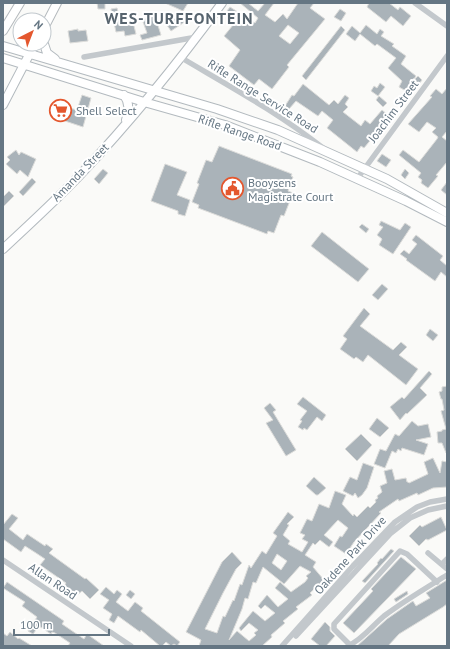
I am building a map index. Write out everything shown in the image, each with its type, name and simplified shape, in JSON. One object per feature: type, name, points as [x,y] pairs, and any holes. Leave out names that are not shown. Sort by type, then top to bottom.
[{"type":"main road","points":[[3,31],[20,3]]},
{"type":"main road","points":[[52,13],[57,3]]},
{"type":"main road","name":"Amanda Street","points":[[3,249],[79,176],[144,102],[197,37],[222,3]]},
{"type":"main road","name":"Rifle Range Road","points":[[3,46],[217,108],[298,138],[408,190],[447,213]]},
{"type":"main road","points":[[47,52],[59,62]]},
{"type":"main road","points":[[3,105],[30,53]]},
{"type":"main road","name":"Rifle Range Road","points":[[7,59],[144,102],[225,125],[313,159],[406,201],[447,222]]},
{"type":"main road","points":[[124,95],[129,111],[126,123]]},
{"type":"street","points":[[415,3],[447,26]]},
{"type":"street","points":[[84,57],[197,37]]},
{"type":"street","name":"Joachim Street","points":[[357,179],[447,56]]},
{"type":"street","name":"Rifle Range Service Road","points":[[180,58],[272,112],[309,137],[332,155]]},
{"type":"street","name":"Oakdene Park Drive","points":[[282,646],[352,566],[395,522],[417,507],[430,502],[447,499]]},
{"type":"street","name":"Oakdene Park Drive","points":[[287,646],[391,533],[410,518],[428,510],[447,506]]},
{"type":"street","points":[[437,582],[407,554],[400,551],[334,624],[334,629],[349,646],[356,642],[395,608],[447,576]]},
{"type":"street","points":[[428,553],[447,569]]},
{"type":"street","points":[[442,564],[447,559]]},
{"type":"street","name":"Allan Road","points":[[3,560],[128,645]]},
{"type":"building","points":[[97,3],[105,3],[105,9],[98,9]]},
{"type":"building","points":[[165,3],[188,3],[183,11]]},
{"type":"building","points":[[240,3],[248,3],[258,11],[265,3],[274,3],[265,15],[275,22],[283,14],[287,19],[298,3],[314,3],[310,8],[325,19],[287,65],[289,67],[272,89],[259,79],[254,85],[229,66],[240,50],[224,36],[238,19],[227,11],[230,7],[255,23],[258,18]],"holes":[[[288,25],[299,33],[290,44],[279,36]]]},
{"type":"building","points":[[369,3],[389,3],[398,10],[400,7],[411,16],[403,26],[391,16],[386,22],[367,7]]},
{"type":"building","points":[[117,8],[121,24],[133,22],[136,34],[125,36],[124,31],[116,32],[111,9]]},
{"type":"building","points":[[340,9],[346,13],[341,21],[334,17]]},
{"type":"building","points":[[180,14],[186,21],[171,31],[162,18],[167,15],[171,21]]},
{"type":"building","points":[[155,16],[161,35],[142,40],[140,35],[147,33],[142,19]]},
{"type":"building","points":[[366,25],[377,34],[380,29],[384,32],[381,36],[394,44],[392,46],[406,56],[401,64],[416,76],[406,91],[399,87],[402,81],[388,68],[396,58],[377,44],[375,46],[360,34],[355,41],[346,34],[352,26],[360,33]]},
{"type":"building","points":[[341,26],[345,30],[306,80],[302,76]]},
{"type":"building","points":[[78,29],[78,31],[86,30],[88,41],[70,43],[68,31]]},
{"type":"building","points":[[418,76],[422,80],[419,84],[414,80]]},
{"type":"building","points":[[380,83],[385,87],[378,96],[371,91],[374,86],[377,88]]},
{"type":"building","points":[[303,84],[329,105],[334,100],[338,104],[345,95],[349,98],[345,104],[348,107],[343,112],[361,126],[365,120],[370,124],[382,110],[389,116],[376,132],[378,135],[375,138],[373,137],[364,148],[361,146],[357,152],[327,128],[333,120],[322,111],[318,116],[296,101],[289,109],[285,106],[292,95],[294,96]]},
{"type":"building","points":[[447,88],[447,131],[442,137],[447,141],[447,162],[436,175],[438,176],[428,188],[421,183],[422,180],[418,177],[421,173],[399,155],[403,150],[419,162],[437,139],[438,137],[432,132],[436,128],[427,122],[419,132],[408,124],[432,97],[430,96],[436,89],[442,94]]},
{"type":"building","points":[[82,95],[91,98],[83,127],[62,120],[66,107],[77,110]]},
{"type":"building","points":[[379,96],[387,103],[383,107],[376,100]]},
{"type":"building","name":"Booysens Magistrate Court","points":[[219,146],[292,174],[291,176],[293,177],[288,191],[293,193],[284,216],[281,215],[274,233],[268,231],[267,234],[198,208],[199,205],[192,202],[199,184],[197,183],[206,160],[212,162]]},
{"type":"building","points":[[16,150],[19,155],[21,152],[36,159],[28,177],[20,170],[17,174],[6,164],[10,160],[7,157]]},
{"type":"building","points":[[382,154],[391,160],[386,167],[377,161]]},
{"type":"building","points":[[165,164],[187,172],[177,195],[190,200],[185,216],[178,214],[178,211],[151,201]]},
{"type":"building","points":[[103,169],[108,173],[99,184],[94,179]]},
{"type":"building","points":[[405,169],[409,173],[405,179],[401,175]]},
{"type":"building","points":[[32,178],[36,182],[23,196],[19,192]]},
{"type":"building","points":[[447,182],[447,195],[441,190]]},
{"type":"building","points":[[9,191],[14,196],[3,207],[3,197]]},
{"type":"building","points":[[381,221],[400,230],[405,223],[411,227],[393,254],[379,245],[382,239],[377,235],[383,227],[379,225]]},
{"type":"building","points":[[362,224],[369,229],[366,233],[359,227]]},
{"type":"building","points":[[322,232],[369,269],[358,282],[311,246]]},
{"type":"building","points":[[416,235],[443,256],[440,260],[447,266],[447,277],[441,272],[435,281],[400,254],[404,250],[409,254],[417,244],[412,240]]},
{"type":"building","points":[[382,284],[388,289],[378,300],[372,295]]},
{"type":"building","points":[[364,308],[370,314],[360,326],[393,350],[401,342],[407,347],[399,355],[418,369],[406,385],[368,355],[363,362],[356,357],[354,359],[340,349],[347,339],[343,336]]},
{"type":"building","points":[[430,329],[438,335],[433,341],[426,335]]},
{"type":"building","points":[[429,371],[432,374],[420,388],[427,395],[400,420],[390,407],[402,397],[404,399]]},
{"type":"building","points":[[447,386],[446,453],[442,443],[438,443],[437,432],[446,429],[441,411],[444,410],[442,399],[439,392],[442,391],[442,387]]},
{"type":"building","points":[[303,397],[326,415],[322,421],[317,417],[307,430],[304,428],[303,430],[298,427],[302,421],[300,420],[307,411],[297,404]]},
{"type":"building","points":[[270,403],[276,410],[273,412],[296,450],[286,456],[266,423],[273,420],[264,408]]},
{"type":"building","points":[[377,418],[389,428],[380,437],[369,429]]},
{"type":"building","points":[[412,421],[418,426],[428,424],[431,437],[416,440],[428,444],[424,455],[402,448],[401,451],[398,449],[396,453],[392,451],[385,468],[374,464],[380,449],[386,451],[395,434],[399,436]]},
{"type":"building","points":[[361,434],[372,445],[357,461],[345,449]]},
{"type":"building","points":[[433,458],[440,473],[442,461],[447,462],[447,487],[433,488],[399,501],[398,499],[379,512],[381,513],[354,542],[346,554],[334,546],[340,536],[342,537],[348,528],[338,520],[324,535],[333,542],[329,547],[320,540],[315,545],[313,543],[305,555],[316,562],[313,567],[324,580],[310,593],[312,595],[296,607],[298,609],[283,621],[285,623],[271,635],[272,637],[262,646],[199,646],[201,640],[186,632],[222,562],[232,552],[242,563],[236,569],[205,629],[217,633],[223,616],[225,617],[233,600],[234,601],[240,584],[242,585],[249,565],[251,568],[262,551],[266,554],[277,536],[273,533],[288,512],[294,517],[287,524],[289,525],[283,535],[290,541],[288,544],[302,552],[308,542],[302,539],[305,535],[300,533],[307,519],[312,521],[319,504],[329,508],[335,491],[346,495],[342,504],[353,516],[354,514],[357,517],[368,506],[370,508],[376,502],[375,500],[378,498],[377,496],[382,492],[380,486],[387,483],[384,471],[392,469],[395,480],[406,478],[407,482],[409,483],[428,474],[424,462]],"holes":[[[277,554],[287,561],[281,570],[272,563]],[[300,566],[311,572],[306,576],[308,578],[305,582],[291,592],[280,582],[275,588],[288,599],[278,607],[267,595],[258,606],[261,609],[265,605],[275,613],[265,621],[253,611],[239,628],[241,631],[249,623],[258,630],[254,633],[256,635],[249,641],[237,631],[229,640],[245,598],[248,599],[253,582],[256,583],[263,567],[284,584]]]},
{"type":"building","points":[[363,463],[374,467],[367,488],[358,498],[355,493],[353,496],[343,491],[350,477],[357,480]]},
{"type":"building","points":[[314,477],[326,488],[318,495],[306,486]]},
{"type":"building","points":[[12,514],[18,518],[9,529],[23,540],[27,534],[45,546],[46,544],[53,549],[49,553],[85,579],[86,578],[99,590],[90,599],[82,591],[76,596],[64,586],[66,583],[40,565],[45,559],[25,546],[21,552],[3,539],[3,525]]},
{"type":"building","points":[[441,517],[447,530],[428,540],[426,539],[419,546],[409,536],[420,525],[422,527]]},
{"type":"building","points":[[391,549],[394,551],[365,583],[362,581],[378,564],[377,563],[381,558],[382,559]]},
{"type":"building","points":[[401,557],[416,569],[354,633],[343,623],[373,591],[371,589]]},
{"type":"building","points":[[447,580],[447,604],[443,607],[399,634],[388,646],[357,646],[387,619],[413,601],[416,606],[430,598],[426,593]]},
{"type":"building","points":[[7,582],[64,621],[62,624],[84,639],[87,634],[104,646],[68,646],[70,643],[55,633],[52,632],[51,634],[39,626],[33,634],[28,631],[37,617],[22,606],[25,602],[3,588]]},
{"type":"building","points":[[106,587],[114,594],[117,590],[122,594],[116,602],[128,611],[135,602],[143,608],[141,611],[180,642],[177,646],[174,644],[171,646],[166,642],[160,646],[141,630],[140,632],[118,616],[114,623],[109,620],[112,614],[103,608],[109,600],[100,594]]},
{"type":"building","points":[[130,590],[135,594],[131,599],[126,595]]},
{"type":"building","points":[[407,591],[408,594],[396,602],[394,599]]},
{"type":"building","points":[[325,622],[335,636],[326,646],[320,646],[311,639]]},
{"type":"building","points":[[10,632],[18,639],[19,638],[32,646],[3,646],[3,633],[7,636]]},
{"type":"place","name":"Shell Select","points":[[60,110]]},
{"type":"place","name":"Booysens Magistrate Court","points":[[233,189]]},
{"type":"district","name":"WES-TURFFONTEIN","points":[[179,18]]}]
